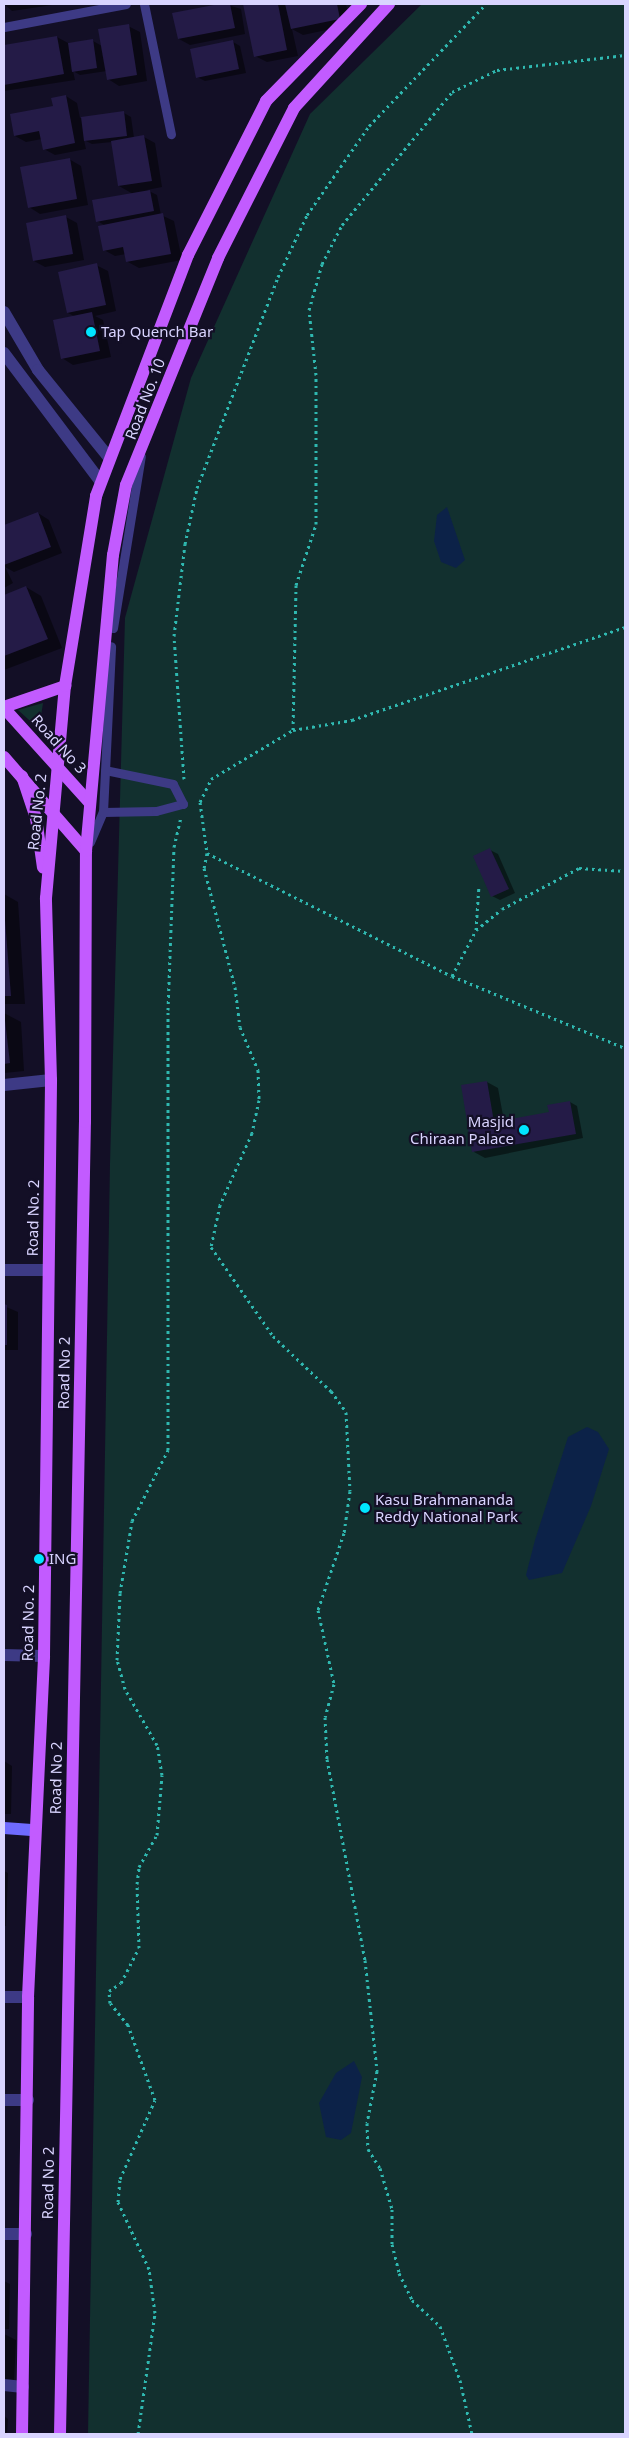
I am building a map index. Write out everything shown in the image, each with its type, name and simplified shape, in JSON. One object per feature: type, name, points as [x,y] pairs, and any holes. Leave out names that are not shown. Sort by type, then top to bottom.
[{"type":"main road","name":"Road No. 10","points":[[61,722],[65,686],[101,482],[188,255],[266,101],[360,4]]},
{"type":"main road","name":"Road No. 10","points":[[89,802],[113,555],[126,484],[141,455],[218,258],[294,108],[389,4]]},
{"type":"main road","points":[[4,707],[65,686]]},
{"type":"main road","name":"Road No 3","points":[[4,707],[89,802]]},
{"type":"main road","name":"Road No. 2","points":[[22,2434],[28,1997],[34,1830],[44,1656],[51,1080],[46,898],[61,722]]},
{"type":"main road","points":[[4,757],[86,851]]},
{"type":"main road","points":[[22,776],[36,818],[46,898]]},
{"type":"main road","points":[[86,851],[89,802]]},
{"type":"main road","name":"Road No 2","points":[[60,2434],[85,1122],[86,851]]},
{"type":"main road","points":[[4,1828],[34,1830]]},
{"type":"street","points":[[4,312],[38,370],[110,460]]},
{"type":"street","points":[[4,354],[101,482]]},
{"type":"street","points":[[4,1085],[51,1080]]},
{"type":"street","points":[[4,1270],[48,1270]]},
{"type":"street","points":[[4,1655],[44,1656]]},
{"type":"street","points":[[4,1997],[28,1997]]},
{"type":"street","points":[[4,2100],[28,2100]]},
{"type":"street","points":[[4,2234],[26,2234]]},
{"type":"street","points":[[4,2386],[23,2386]]},
{"type":"lane","points":[[4,26],[126,4]]},
{"type":"lane","points":[[144,4],[171,134]]},
{"type":"lane","points":[[86,851],[103,812],[113,618],[141,455]]},
{"type":"lane","points":[[103,812],[156,811],[183,804],[173,784],[105,770]]},
{"type":"path","points":[[138,2434],[155,2313],[149,2269],[134,2228],[118,2202],[120,2178],[155,2100],[128,2025],[110,2003],[109,1991],[121,1983],[140,1948],[137,1884],[139,1867],[157,1835],[162,1775],[157,1745],[125,1689],[117,1660],[120,1593],[132,1522],[168,1450],[168,1010],[174,847],[183,804],[174,636],[185,544],[197,488],[278,277],[307,215],[369,126],[486,4]]},
{"type":"path","points":[[293,730],[296,585],[316,524],[316,375],[309,310],[322,264],[342,225],[452,92],[497,70],[625,55]]},
{"type":"path","points":[[472,2434],[460,2380],[440,2326],[412,2300],[399,2273],[392,2244],[392,2209],[380,2168],[368,2149],[367,2123],[377,2071],[365,1960],[327,1759],[325,1717],[334,1684],[318,1610],[345,1525],[350,1491],[346,1412],[331,1391],[273,1336],[211,1247],[220,1205],[252,1133],[259,1100],[258,1070],[240,1027],[235,987],[204,868],[207,853],[200,802],[211,779],[293,730],[352,720],[625,627]]},
{"type":"path","points":[[207,853],[452,976],[625,1048]]},
{"type":"path","points":[[452,976],[476,930],[502,909],[579,868],[625,871]]},
{"type":"path","points":[[476,930],[479,885]]},
{"type":"green space","name":"Kasu Brahmananda Reddy National Park","points":[[422,4],[625,4],[625,2434],[88,2434],[110,1164],[125,618],[191,378],[310,114]]},
{"type":"green space","points":[[43,703],[39,729],[18,710]]},
{"type":"water","points":[[447,507],[465,560],[456,568],[441,562],[434,541],[437,515]]},
{"type":"water","points":[[587,1427],[598,1432],[609,1449],[591,1506],[562,1573],[529,1580],[526,1575],[535,1540],[568,1437]]},
{"type":"water","points":[[354,2061],[362,2077],[351,2133],[341,2140],[326,2137],[319,2103],[336,2073]]},
{"type":"building","points":[[219,4],[230,4],[235,28],[178,39],[172,13]]},
{"type":"building","points":[[243,4],[278,4],[287,50],[254,57]]},
{"type":"building","points":[[285,4],[337,4],[340,19],[291,29]]},
{"type":"building","points":[[129,24],[137,75],[107,80],[98,29]]},
{"type":"building","points":[[57,36],[64,74],[4,85],[4,45]]},
{"type":"building","points":[[93,39],[97,68],[72,72],[68,43]]},
{"type":"building","points":[[233,40],[239,69],[196,78],[190,49]]},
{"type":"building","points":[[66,95],[75,143],[43,150],[39,131],[14,136],[10,114],[53,106],[51,98]]},
{"type":"building","points":[[124,111],[127,136],[84,141],[81,117]]},
{"type":"building","points":[[144,135],[152,181],[118,186],[111,141]]},
{"type":"building","points":[[70,158],[77,199],[28,208],[20,167]]},
{"type":"building","points":[[150,190],[154,211],[96,222],[92,200]]},
{"type":"building","points":[[163,213],[171,254],[126,262],[123,247],[103,251],[98,226]]},
{"type":"building","points":[[66,215],[73,254],[33,261],[26,223]]},
{"type":"building","points":[[97,263],[106,305],[67,313],[58,272]]},
{"type":"building","points":[[92,312],[100,351],[61,359],[53,320]]},
{"type":"building","points":[[38,512],[51,547],[4,565],[4,525]]},
{"type":"building","points":[[26,586],[48,639],[4,656],[4,595]]},
{"type":"building","points":[[490,848],[509,889],[491,897],[473,856]]},
{"type":"building","points":[[5,920],[11,996],[4,996]]},
{"type":"building","points":[[4,1012],[10,1063],[4,1064]]},
{"type":"building","points":[[487,1081],[494,1122],[549,1112],[547,1105],[570,1101],[576,1134],[472,1152],[461,1085]]},
{"type":"building","points":[[4,1304],[7,1305],[7,1345],[4,1345]]},
{"type":"place","name":"Tap Quench Bar","points":[[91,332]]},
{"type":"place","name":"Masjid Chiraan Palace","points":[[524,1130]]},
{"type":"place","name":"Kasu Brahmananda Reddy National Park","points":[[365,1508]]},
{"type":"place","name":"ING","points":[[39,1559]]}]
